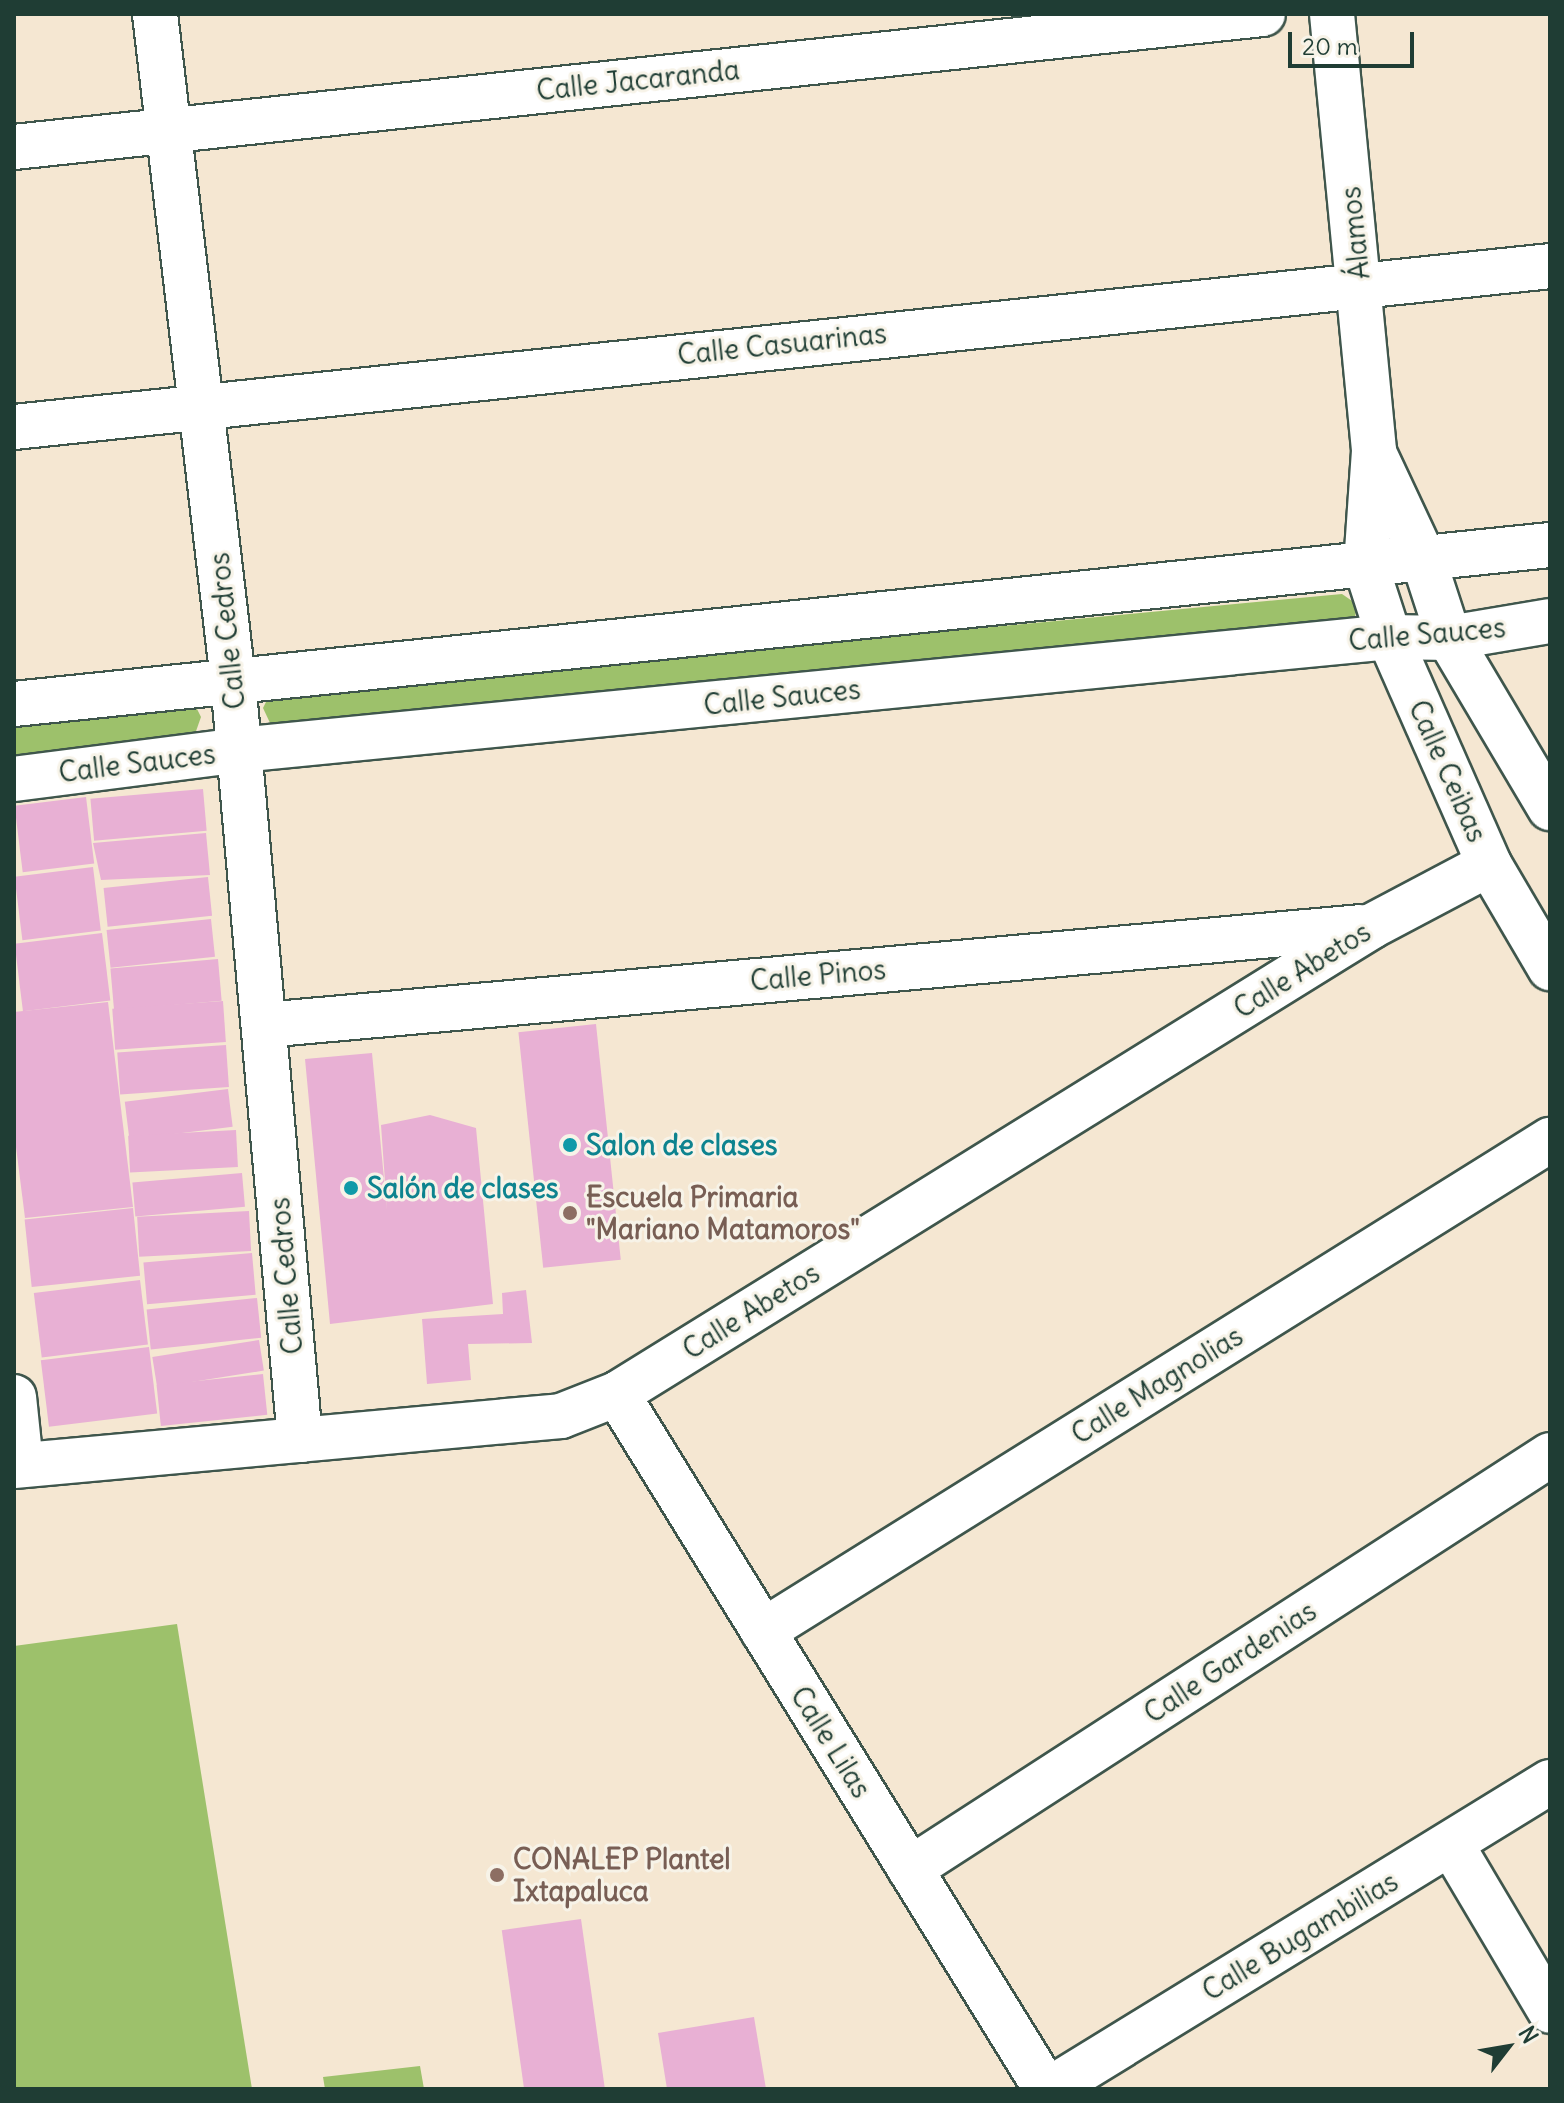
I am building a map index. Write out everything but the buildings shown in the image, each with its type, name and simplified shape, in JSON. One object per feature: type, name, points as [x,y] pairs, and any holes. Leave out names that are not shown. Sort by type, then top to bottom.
[{"type":"street","name":"Calle Cedros","points":[[155,14],[233,680],[300,1440]]},
{"type":"street","name":"Calle Jacaranda","points":[[14,147],[1263,14]]},
{"type":"street","name":"Álamos","points":[[1332,14],[1374,451],[1366,566]]},
{"type":"street","name":"Calle Casuarinas","points":[[14,427],[1360,283],[1550,266]]},
{"type":"street","name":"Álamos","points":[[1374,451],[1422,555]]},
{"type":"street","points":[[14,704],[1366,566],[1422,555],[1550,545]]},
{"type":"street","points":[[1422,555],[1449,638],[1550,808]]},
{"type":"street","name":"Calle Ceibas","points":[[1366,566],[1389,637],[1489,864],[1550,968]]},
{"type":"street","name":"Calle Sauces","points":[[14,779],[239,750],[1389,637],[1449,638],[1550,621]]},
{"type":"street","name":"Calle Abetos","points":[[18,1465],[561,1416],[617,1394],[1372,926],[1489,864]]},
{"type":"street","name":"Calle Pinos","points":[[264,1025],[1372,926]]},
{"type":"street","name":"Calle Magnolias","points":[[763,1631],[1550,1140]]},
{"type":"street","name":"Calle Lilas","points":[[617,1394],[1048,2089]]},
{"type":"street","points":[[14,1397],[18,1465]]},
{"type":"street","name":"Calle Gardenias","points":[[910,1869],[1550,1455]]},
{"type":"street","name":"Calle Bugambilias","points":[[1048,2089],[1550,1782]]},
{"type":"street","points":[[1451,1844],[1550,2011]]},
{"type":"green space","points":[[1342,594],[1358,605],[1355,616],[1346,621],[282,726],[271,725],[263,708],[267,700],[399,683]]},
{"type":"green space","points":[[197,709],[201,717],[195,734],[14,756],[14,726]]},
{"type":"green space","points":[[177,1624],[252,2089],[14,2089],[14,1646]]},
{"type":"green space","points":[[420,2066],[424,2089],[325,2089],[323,2077]]},
{"type":"place","name":"Salon de clases","points":[[570,1145]]},
{"type":"place","name":"Salón de clases","points":[[351,1188]]},
{"type":"place","name":"Escuela Primaria \"Mariano Matamoros\"","points":[[570,1213]]},
{"type":"place","name":"CONALEP Plantel Ixtapaluca","points":[[497,1875]]}]
